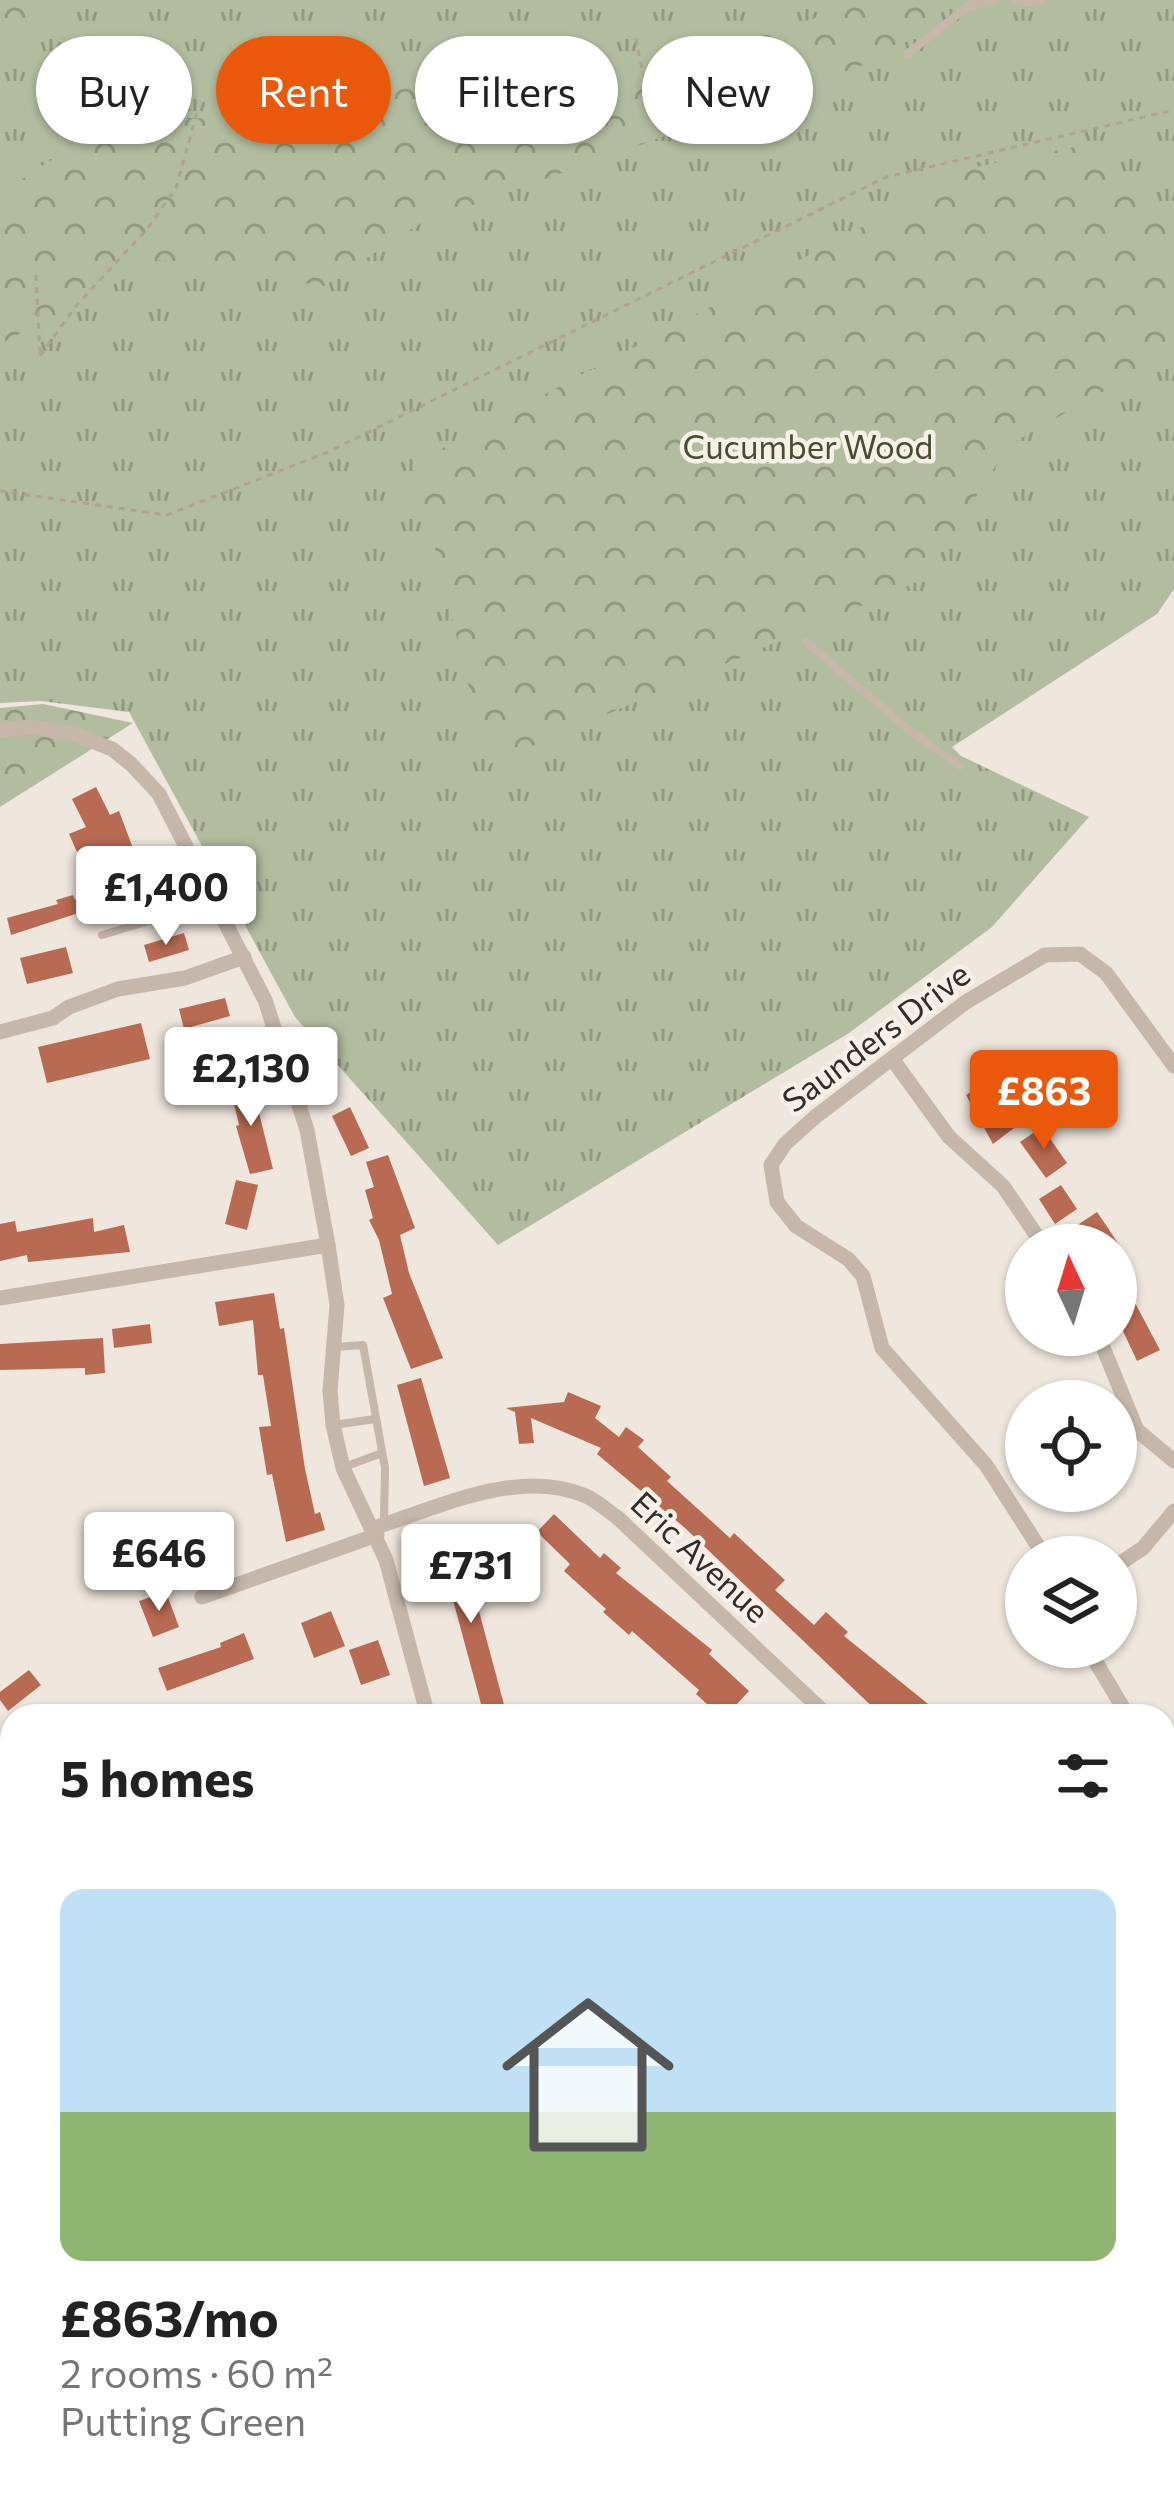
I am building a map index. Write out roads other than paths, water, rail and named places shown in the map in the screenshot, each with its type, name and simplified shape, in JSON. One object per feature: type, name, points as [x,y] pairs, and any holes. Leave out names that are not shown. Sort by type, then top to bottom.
[{"type":"street","points":[[0,730],[33,727],[77,734],[112,749],[131,764],[160,794],[265,1000],[307,1130],[338,1305],[333,1425],[343,1468],[378,1529],[425,1704]]},
{"type":"street","name":"Saunders Drive","points":[[1032,1536],[986,1465],[882,1348],[863,1276],[848,1259],[796,1226],[777,1202],[771,1166],[785,1144],[815,1117],[1002,978],[1045,955],[1080,954],[1106,973],[1174,1066]]},
{"type":"street","points":[[0,1032],[53,1018],[118,988],[185,978],[244,957]]},
{"type":"street","points":[[893,1060],[949,1137],[1003,1186],[1029,1224]]},
{"type":"street","points":[[0,1298],[328,1245]]},
{"type":"street","points":[[1107,1356],[1137,1430],[1174,1461]]},
{"type":"street","name":"Eric Avenue","points":[[202,1597],[378,1529],[505,1488],[543,1486],[588,1497],[618,1518],[815,1704]]},
{"type":"street","points":[[1137,1552],[1174,1511]]},
{"type":"street","points":[[1099,1668],[1121,1704]]},
{"type":"lane","points":[[907,54],[975,2],[995,0]]},
{"type":"lane","points":[[1014,0],[1042,0]]},
{"type":"lane","points":[[806,642],[910,731],[960,766]]},
{"type":"lane","points":[[102,935],[216,908]]},
{"type":"lane","points":[[333,1347],[363,1345],[382,1453],[378,1529]]},
{"type":"lane","points":[[333,1425],[375,1419]]},
{"type":"lane","points":[[343,1468],[382,1453]]},
{"type":"park label","name":"Cucumber Wood","points":[[808,445]]}]
